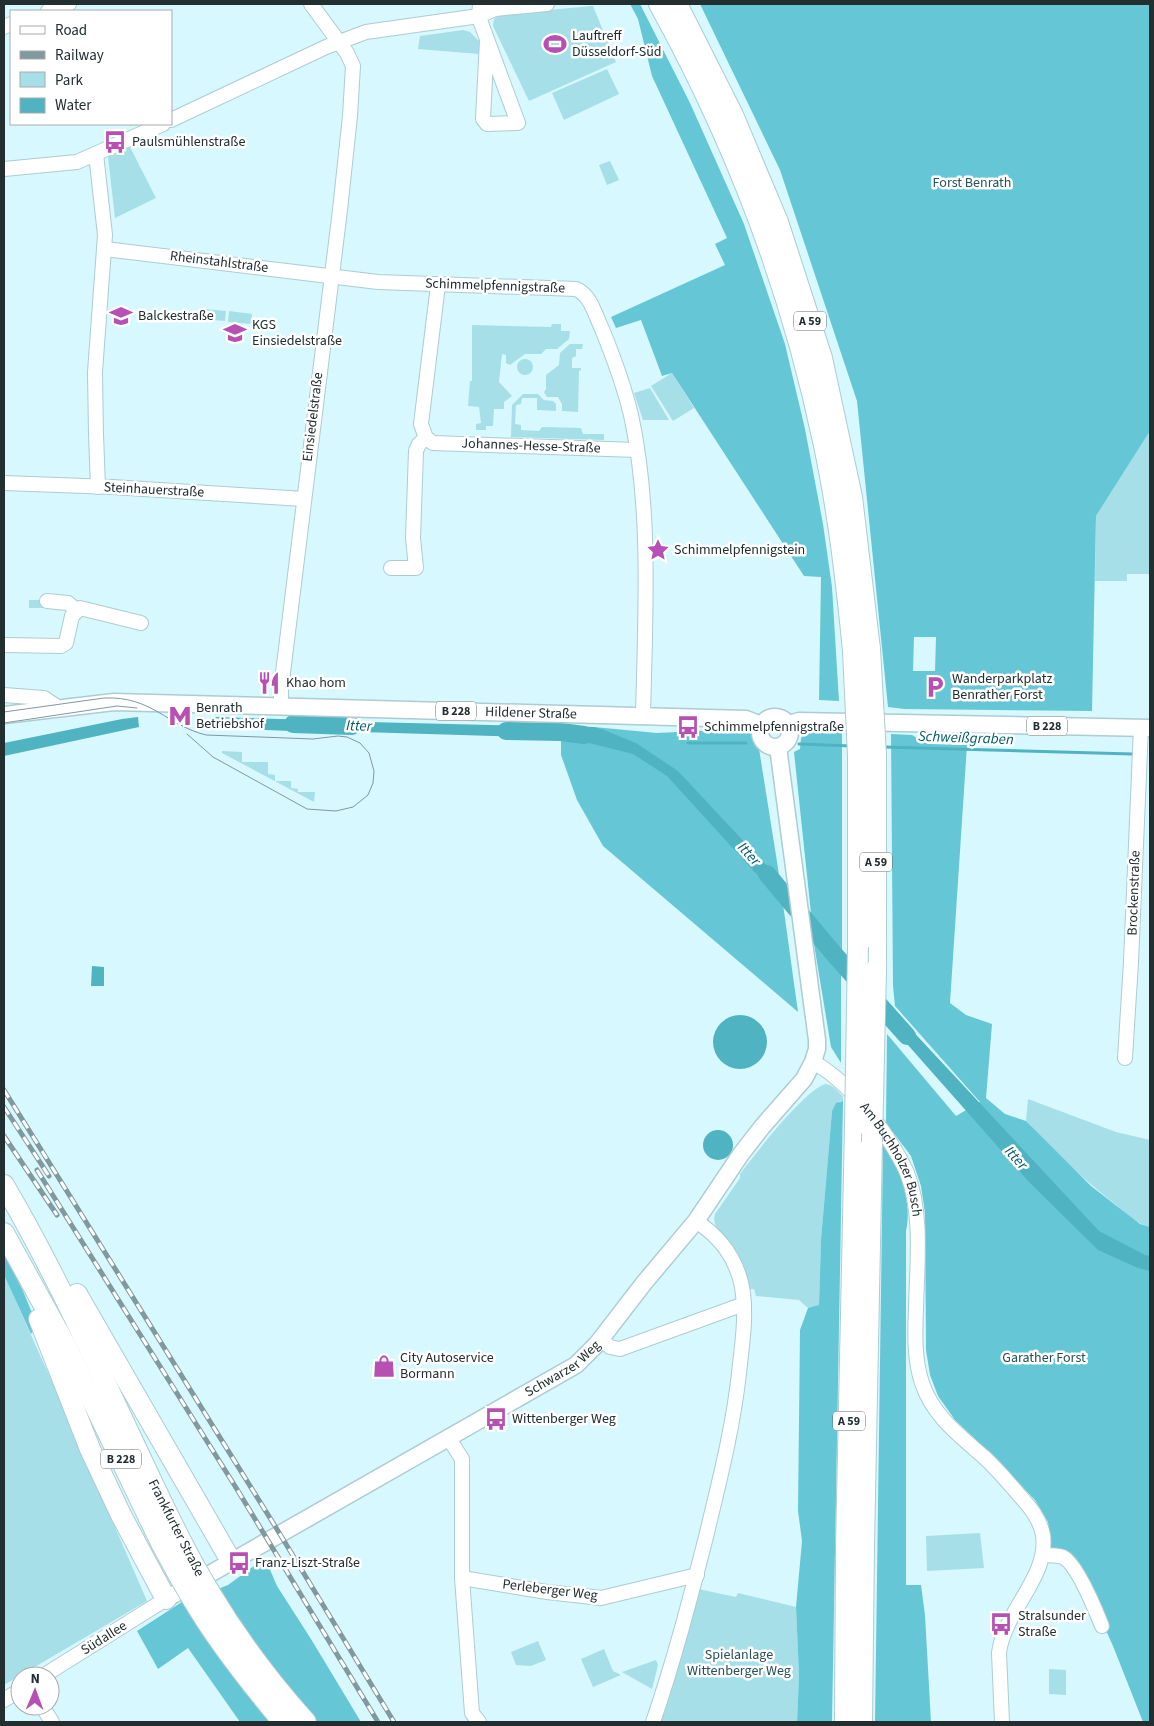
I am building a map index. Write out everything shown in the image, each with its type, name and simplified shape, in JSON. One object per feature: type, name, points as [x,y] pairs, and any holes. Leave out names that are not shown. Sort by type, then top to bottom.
[{"type":"highway","name":"A 59","points":[[672,10],[733,116],[778,222],[822,358],[852,497],[867,756],[876,969],[862,1722]]},
{"type":"highway","name":"A 59","points":[[845,1722],[846,1547],[858,947],[867,756]]},
{"type":"highway","name":"Frankfurter Straße","points":[[4,1185],[35,1238],[82,1333],[176,1534],[187,1572]]},
{"type":"highway","name":"Frankfurter Straße","points":[[4,1233],[64,1342],[161,1543],[187,1572],[201,1595],[228,1653],[283,1722]]},
{"type":"highway","points":[[35,1238],[52,1252],[231,1561]]},
{"type":"highway","points":[[42,1305],[39,1319],[90,1449],[121,1515],[166,1599]]},
{"type":"highway","name":"Frankfurter Straße","points":[[201,1595],[229,1626],[267,1677],[306,1722]]},
{"type":"main road","name":"Hildener Straße","points":[[4,715],[114,702],[746,719],[761,725]]},
{"type":"main road","name":"B 228","points":[[761,725],[772,716],[782,718],[789,724],[799,721],[1146,727]]},
{"type":"main road","points":[[761,725],[762,739],[768,745],[778,747],[785,744],[790,736],[789,724]]},
{"type":"main road","points":[[778,747],[817,1040],[813,1062]]},
{"type":"main road","name":"Schwarzer Weg","points":[[166,1599],[576,1365],[601,1340],[644,1283],[696,1220],[741,1154],[804,1079],[813,1062]]},
{"type":"street","points":[[51,10],[69,4]]},
{"type":"street","name":"Einsiedelstraße","points":[[281,706],[282,679],[350,116],[353,66],[348,53],[311,4]]},
{"type":"street","points":[[172,120],[326,47],[366,32],[479,10],[548,4]]},
{"type":"street","points":[[479,10],[487,40],[518,123],[487,124],[483,119],[487,40]]},
{"type":"street","points":[[4,169],[77,162],[161,125]]},
{"type":"street","points":[[96,154],[105,236],[95,372],[98,487]]},
{"type":"street","name":"Rheinstahlstraße","points":[[105,249],[332,275]]},
{"type":"street","name":"Schimmelpfennigstraße","points":[[332,275],[378,282],[576,289],[588,297],[615,364],[631,414],[636,450],[645,540],[643,717]]},
{"type":"street","points":[[391,568],[416,568],[413,538],[416,451],[419,444],[426,438],[421,424],[438,285]]},
{"type":"street","name":"Johannes-Hesse-Straße","points":[[426,438],[433,442],[636,450]]},
{"type":"street","name":"Steinhauerstraße","points":[[4,484],[98,487],[304,499]]},
{"type":"street","points":[[48,601],[68,603],[76,610]]},
{"type":"street","points":[[4,645],[61,646],[66,643],[72,616],[76,610],[83,608],[141,623]]},
{"type":"street","points":[[4,695],[44,698],[60,708]]},
{"type":"street","name":"Brockenstraße","points":[[1125,1058],[1146,727]]},
{"type":"street","name":"Am Buchholzer Busch","points":[[813,1062],[834,1076],[866,1108],[891,1142],[907,1174],[917,1221],[916,1350],[919,1371],[928,1398],[936,1412],[957,1435],[985,1458],[1026,1502],[1036,1516],[1042,1530],[1043,1555],[1000,1642],[1002,1722]]},
{"type":"street","points":[[653,1722],[697,1575],[726,1456],[735,1409],[743,1336],[744,1304],[742,1287],[736,1266],[724,1244],[696,1220]]},
{"type":"street","points":[[601,1340],[610,1347],[620,1349],[744,1304]]},
{"type":"street","points":[[448,1437],[462,1459],[462,1578],[472,1712],[479,1722]]},
{"type":"street","points":[[1043,1555],[1060,1556],[1069,1562],[1084,1586],[1102,1626]]},
{"type":"street","name":"Perleberger Weg","points":[[462,1578],[547,1592],[601,1598],[697,1575]]},
{"type":"street","name":"Südallee","points":[[58,1666],[166,1599]]},
{"type":"green space","points":[[630,4],[640,4],[690,103],[744,224],[785,344],[805,429],[823,524],[832,587],[839,701],[819,700],[821,577],[804,576],[672,373],[662,376],[641,320],[616,328],[611,317],[725,265],[715,244],[727,238],[652,76],[638,19]]},
{"type":"green space","name":"Forst Benrath","points":[[700,4],[1150,4],[1150,431],[1096,516],[1092,711],[904,709],[888,707],[857,401],[780,170]],"holes":[[[914,637],[936,637],[935,671],[913,671]]]},
{"type":"green space","name":"Lauftreff Düsseldorf-Süd","points":[[593,6],[616,62],[529,101],[493,26],[494,19],[501,14]]},
{"type":"green space","points":[[463,30],[470,32],[480,42],[479,54],[418,49],[420,36]]},
{"type":"green space","points":[[607,69],[619,94],[564,120],[552,93]]},
{"type":"green space","points":[[130,147],[156,198],[115,218],[108,157]]},
{"type":"green space","points":[[610,161],[619,180],[607,185],[599,165]]},
{"type":"green space","points":[[205,309],[226,311],[225,321],[204,319]]},
{"type":"green space","points":[[229,311],[252,314],[251,324],[228,322]]},
{"type":"green space","points":[[552,324],[561,324],[561,331],[570,331],[569,339],[557,349],[546,349],[541,354],[525,354],[510,365],[506,363],[506,355],[502,354],[499,382],[512,396],[504,402],[504,409],[494,409],[493,426],[486,426],[486,430],[476,430],[476,424],[481,423],[479,407],[468,406],[470,381],[472,381],[472,325],[551,327]]},
{"type":"green space","points":[[570,344],[583,344],[582,349],[576,349],[576,356],[572,358],[572,368],[581,368],[579,371],[578,412],[562,411],[562,404],[558,397],[547,397],[544,392],[546,389],[546,375],[559,365],[560,353]]},
{"type":"green space","points":[[525,359],[531,361],[533,367],[531,373],[525,375],[519,373],[517,367],[519,361]]},
{"type":"green space","points":[[672,373],[694,408],[673,421],[651,386]]},
{"type":"green space","points":[[650,388],[669,420],[643,420],[634,393]]},
{"type":"green space","points":[[523,394],[538,394],[544,400],[553,401],[556,404],[556,411],[537,410],[537,398],[522,398],[521,404],[516,405],[515,424],[521,425],[521,430],[539,431],[542,427],[581,428],[583,434],[604,434],[604,440],[511,437],[512,405]]},
{"type":"green space","points":[[1150,431],[1150,574],[1127,574],[1127,581],[1095,581],[1096,516]]},
{"type":"green space","points":[[29,600],[45,600],[45,608],[29,608]]},
{"type":"green space","points":[[566,727],[594,727],[657,733],[737,729],[749,730],[757,736],[798,1012],[603,846],[577,800],[561,755],[561,736]]},
{"type":"green space","points":[[808,730],[842,730],[842,956],[812,923],[794,752],[800,749],[801,738]]},
{"type":"green space","name":"Garather Forst","points":[[891,734],[912,735],[928,744],[967,745],[950,1003],[966,1015],[992,1024],[986,1098],[1005,1114],[1026,1121],[1091,1186],[1140,1224],[1150,1227],[1150,1722],[1143,1722],[1113,1646],[1086,1586],[1050,1552],[1048,1522],[1035,1500],[955,1420],[938,1396],[930,1375],[926,1350],[925,1213],[921,1186],[911,1156],[886,1123],[887,1034],[956,1116],[980,1102],[895,1006],[893,986]]},
{"type":"green space","points":[[222,751],[242,752],[242,762],[268,762],[268,774],[275,775],[275,781],[291,781],[291,788],[298,789],[298,792],[315,792],[314,802],[222,753]]},
{"type":"green space","points":[[813,938],[841,967],[841,1063],[831,1047]]},
{"type":"green space","points":[[825,1084],[836,1089],[843,1097],[843,1101],[840,1101],[832,1111],[821,1240],[819,1306],[808,1308],[799,1300],[756,1296],[754,1289],[746,1290],[731,1246],[716,1226],[714,1219],[715,1214],[740,1178],[740,1174],[768,1139],[805,1098]]},
{"type":"green space","points":[[1028,1099],[1116,1132],[1150,1140],[1150,1227],[1136,1221],[1103,1194],[1069,1164],[1026,1121]]},
{"type":"green space","points":[[843,1101],[832,1722],[797,1722],[799,1676],[796,1607],[802,1541],[798,1511],[800,1330],[808,1308],[819,1305],[821,1240],[832,1111],[836,1103]]},
{"type":"green space","points":[[883,1146],[890,1154],[900,1175],[908,1210],[906,1231],[906,1585],[921,1585],[925,1615],[931,1722],[875,1722]]},
{"type":"green space","points":[[4,1252],[37,1325],[31,1334],[4,1275]]},
{"type":"green space","points":[[4,1275],[147,1601],[36,1666],[10,1666],[10,1681],[4,1685]]},
{"type":"green space","points":[[980,1533],[984,1568],[927,1571],[926,1536]]},
{"type":"green space","points":[[265,1558],[277,1586],[361,1722],[317,1722],[263,1661],[218,1589],[228,1585]]},
{"type":"green space","name":"Spielanlage Wittenberger Weg","points":[[698,1589],[736,1597],[738,1593],[796,1607],[799,1676],[797,1722],[659,1722]]},
{"type":"green space","points":[[185,1600],[275,1722],[240,1722],[188,1648],[158,1669],[137,1631]]},
{"type":"green space","points":[[538,1641],[546,1660],[531,1666],[516,1665],[511,1652]]},
{"type":"green space","points":[[604,1649],[613,1671],[621,1675],[593,1687],[581,1659]]},
{"type":"green space","points":[[656,1660],[658,1665],[652,1689],[622,1672]]},
{"type":"green space","points":[[1049,1669],[1066,1670],[1066,1695],[1049,1694]]},
{"type":"water","points":[[138,717],[139,727],[4,756],[4,743]]},
{"type":"water","points":[[215,717],[315,720],[315,732],[215,728]]},
{"type":"water","points":[[328,721],[530,726],[530,737],[328,731]]},
{"type":"water","points":[[561,726],[594,727],[604,730],[636,743],[678,771],[780,880],[783,903],[667,776],[633,754],[561,736]]},
{"type":"water","points":[[812,923],[842,956],[841,967],[813,938]]},
{"type":"water","points":[[92,966],[104,967],[104,986],[91,986]]},
{"type":"water","points":[[893,1010],[1099,1231],[1150,1256],[1150,1271],[1138,1268],[1098,1250],[1029,1182],[892,1027]]},
{"type":"water","points":[[735,1015],[745,1015],[755,1019],[763,1027],[767,1042],[763,1057],[755,1065],[745,1069],[735,1069],[725,1065],[717,1057],[713,1047],[713,1037],[717,1027],[725,1019]]},
{"type":"water","points":[[718,1130],[729,1134],[733,1145],[729,1156],[718,1160],[707,1156],[703,1145],[707,1134]]},
{"type":"waterway","name":"Itter","points":[[293,724],[352,726]]},
{"type":"waterway","name":"Itter","points":[[506,731],[561,732],[584,735]]},
{"type":"waterway","name":"Schweißgraben","points":[[688,743],[746,743]]},
{"type":"waterway","name":"Schweißgraben","points":[[799,744],[852,746]]},
{"type":"waterway","name":"Schweißgraben","points":[[883,747],[1132,754]]},
{"type":"waterway","name":"Itter","points":[[767,874],[834,954],[907,1036]]},
{"type":"tram line","points":[[4,712],[104,698],[121,699],[147,706],[180,725],[206,735],[313,739],[338,736],[347,737],[360,743],[369,753],[374,771],[373,783],[368,795],[353,807],[336,811],[307,809],[213,757],[187,734]]},
{"type":"tram line","points":[[4,723],[117,706],[137,708]]},
{"type":"railway","points":[[4,1090],[275,1526],[394,1722]]},
{"type":"railway","points":[[4,1107],[49,1176]]},
{"type":"railway","points":[[4,1136],[57,1215]]},
{"type":"railway","points":[[37,1170],[235,1486],[378,1722]]},
{"type":"place","name":"Lauftreff Düsseldorf-Süd","points":[[555,44]]},
{"type":"place","name":"Paulsmühlenstraße","points":[[115,142]]},
{"type":"place","name":"Balckestraße","points":[[121,316]]},
{"type":"place","name":"KGS Einsiedelstraße","points":[[235,333]]},
{"type":"place","name":"Schimmelpfennigstein","points":[[658,550]]},
{"type":"place","name":"Khao hom","points":[[269,683]]},
{"type":"place","name":"Wanderparkplatz Benrather Forst","points":[[935,687]]},
{"type":"place","name":"Benrath Betriebshof","points":[[180,716]]},
{"type":"place","name":"Schimmelpfennigstraße","points":[[688,727]]},
{"type":"place","name":"City Autoservice Bormann","points":[[384,1366]]},
{"type":"place","name":"Wittenberger Weg","points":[[496,1419]]},
{"type":"place","name":"Franz-Liszt-Straße","points":[[239,1563]]},
{"type":"place","name":"Stralsunder Straße","points":[[1001,1624]]}]
